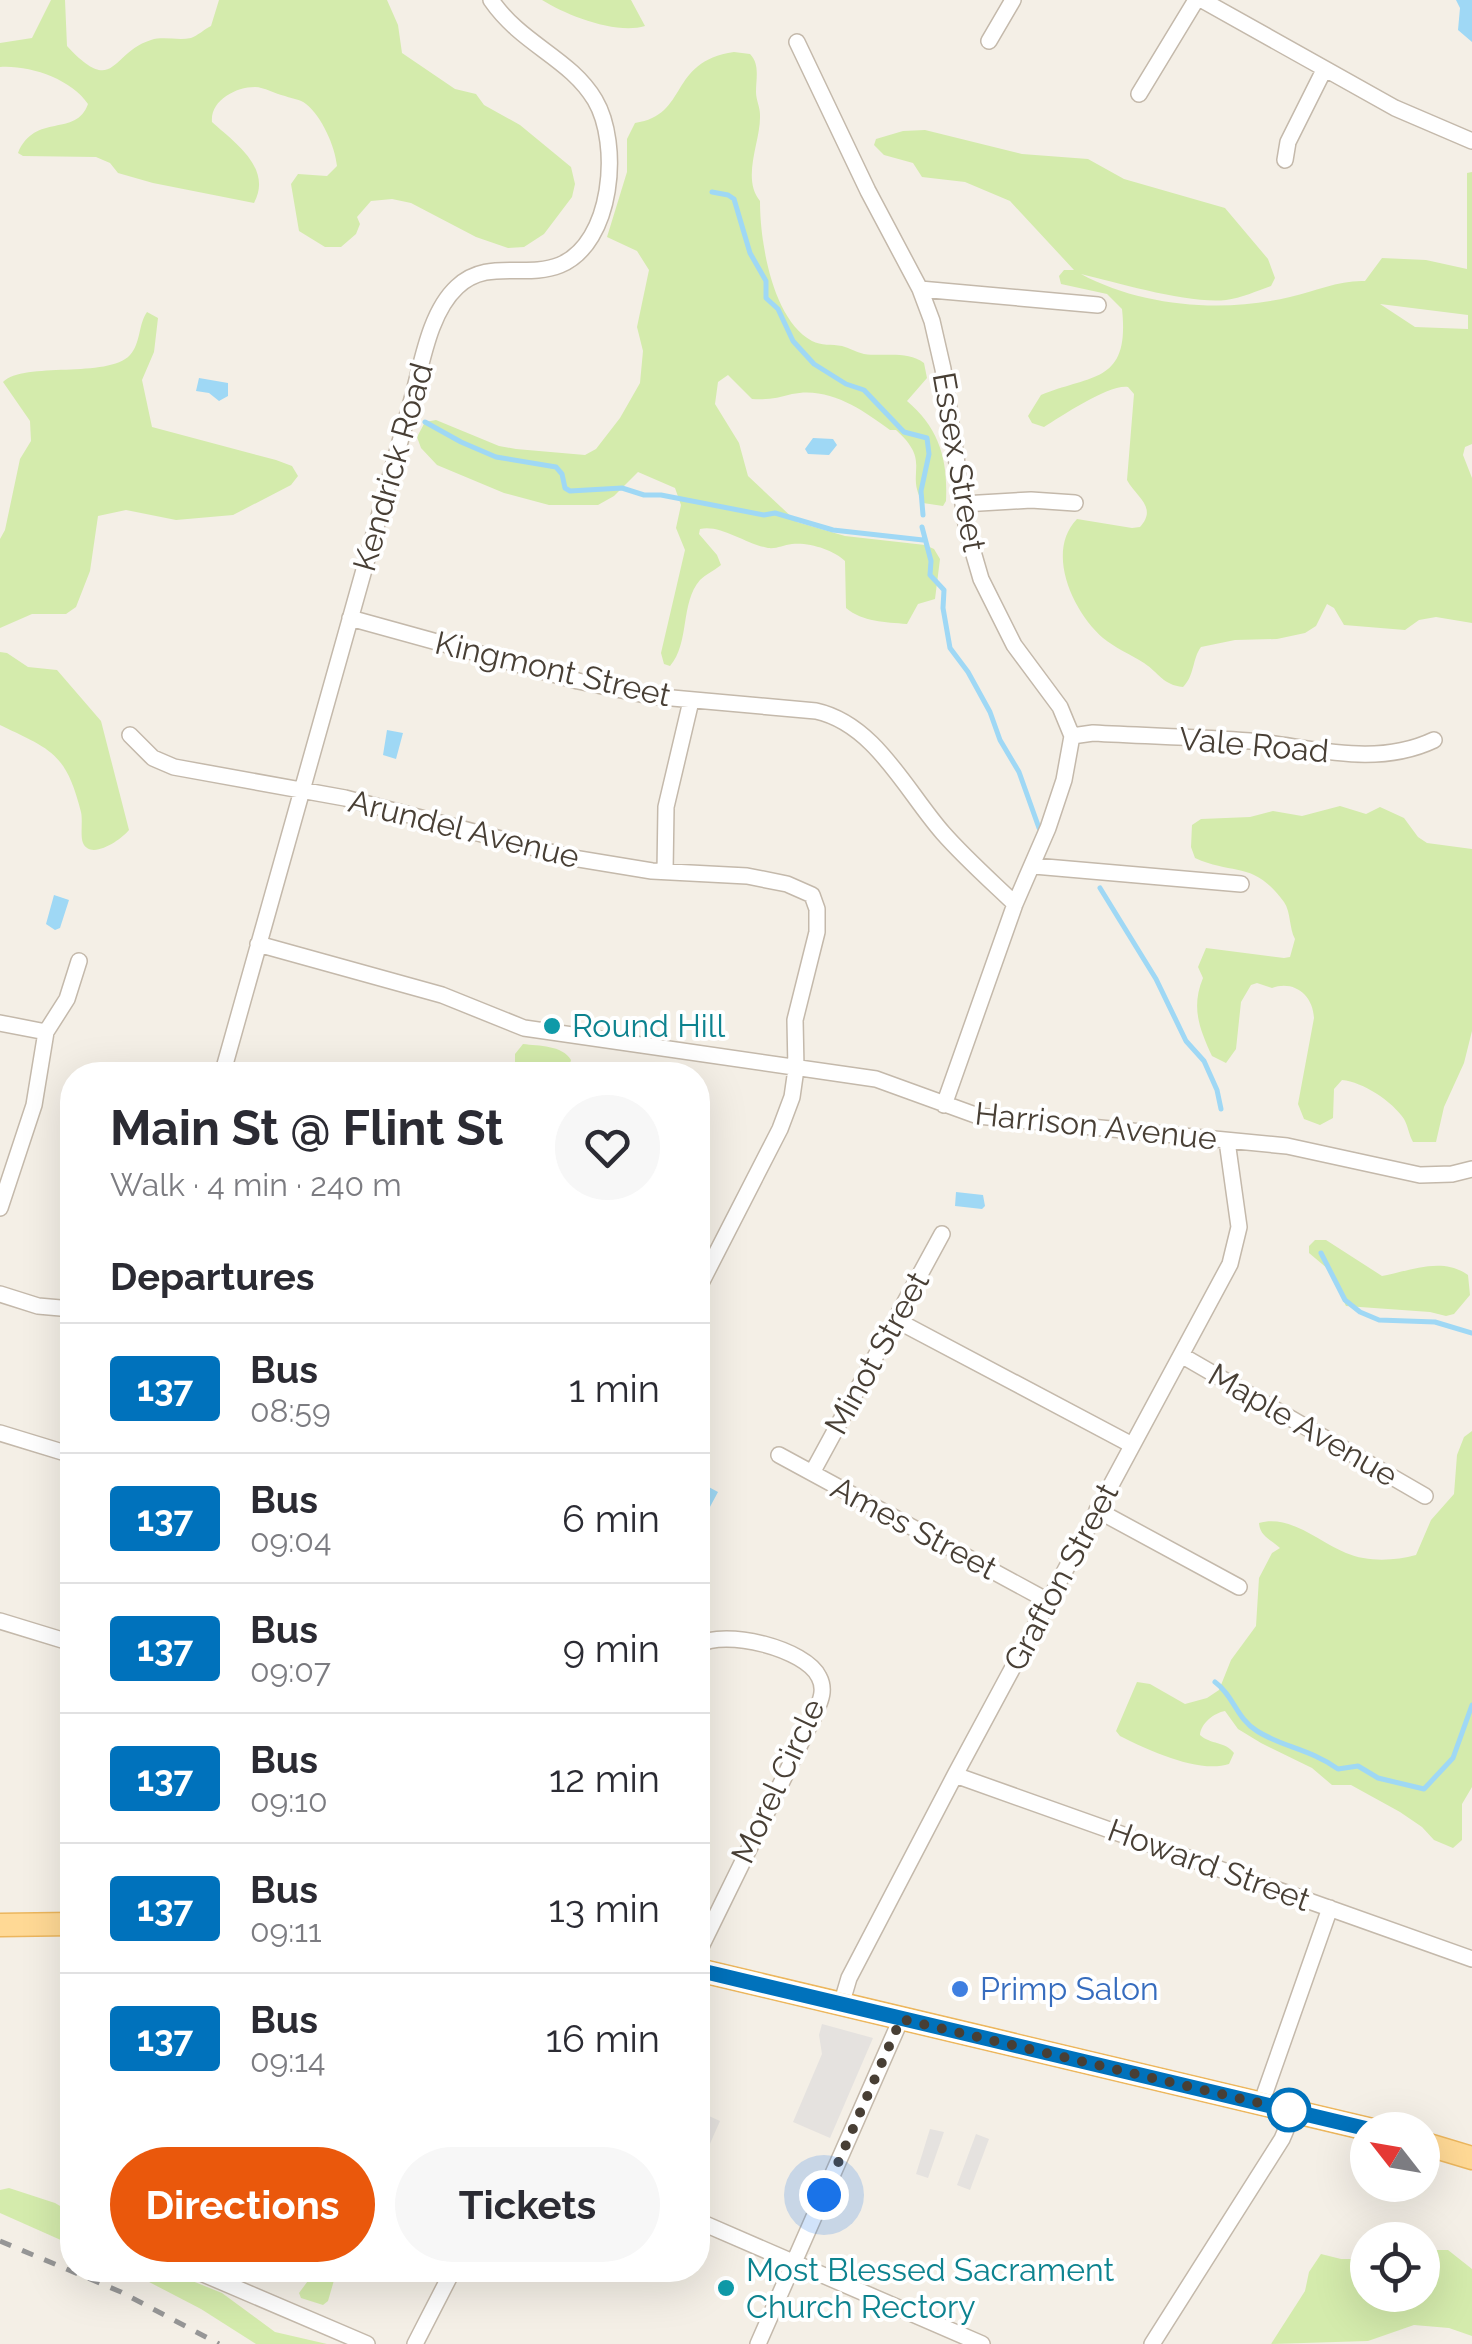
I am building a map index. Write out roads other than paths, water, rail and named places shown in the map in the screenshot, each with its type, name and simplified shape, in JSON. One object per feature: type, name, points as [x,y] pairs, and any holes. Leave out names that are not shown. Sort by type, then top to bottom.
[{"type":"main road","points":[[0,1926],[60,1924]]},
{"type":"main road","points":[[710,1973],[1350,2125]]},
{"type":"main road","points":[[1440,2148],[1472,2158]]},
{"type":"street","name":"Kendrick Road","points":[[226,1062],[417,382],[446,299],[468,278],[484,272],[538,270],[568,261],[594,232],[605,200],[609,146],[598,104],[580,79],[516,31],[491,0]]},
{"type":"street","points":[[989,41],[1012,0]]},
{"type":"street","points":[[1140,94],[1199,0],[1413,117],[1472,141]]},
{"type":"street","name":"Essex Street","points":[[797,42],[868,191],[920,288],[943,369],[970,547],[993,606],[1022,658],[1060,708],[1072,736]]},
{"type":"street","points":[[1284,160],[1288,142],[1324,70]]},
{"type":"street","points":[[920,288],[1098,305]]},
{"type":"street","points":[[963,504],[1017,500],[1074,503]]},
{"type":"street","name":"Kingmont Street","points":[[350,618],[578,681],[650,696],[822,713],[844,721],[870,742],[946,836],[1015,904]]},
{"type":"street","points":[[665,872],[666,808],[691,701]]},
{"type":"street","name":"Vale Road","points":[[1072,736],[1093,733],[1245,741],[1380,754],[1412,751],[1434,740]]},
{"type":"street","name":"Arundel Avenue","points":[[130,736],[154,758],[174,767],[392,809],[550,853],[665,872],[747,876],[810,893],[816,900],[818,920],[795,1020],[796,1069]]},
{"type":"street","points":[[944,1105],[1015,904],[1034,866],[1064,780],[1072,736]]},
{"type":"street","points":[[1034,866],[1242,884]]},
{"type":"street","name":"Harrison Avenue","points":[[258,944],[442,995],[534,1030],[886,1081],[969,1114],[1287,1146],[1420,1175],[1472,1169]]},
{"type":"street","points":[[0,1208],[34,1105],[46,1032],[67,1000],[79,960]]},
{"type":"street","points":[[0,1023],[46,1032]]},
{"type":"street","points":[[710,1265],[780,1129],[792,1097],[796,1069]]},
{"type":"street","name":"Grafton Street","points":[[840,2005],[849,1978],[955,1774],[1230,1264],[1239,1227],[1227,1141]]},
{"type":"street","name":"Minot Street","points":[[812,1473],[942,1234]]},
{"type":"street","points":[[0,1294],[38,1306],[60,1308]]},
{"type":"street","points":[[896,1320],[1132,1446]]},
{"type":"street","name":"Maple Avenue","points":[[1181,1354],[1425,1496]]},
{"type":"street","points":[[0,1433],[60,1451]]},
{"type":"street","name":"Ames Street","points":[[779,1455],[1048,1601]]},
{"type":"street","points":[[1098,1510],[1239,1588]]},
{"type":"street","points":[[0,1621],[60,1640]]},
{"type":"street","name":"Morel Circle","points":[[710,1641],[725,1636],[756,1641],[808,1664],[818,1674],[822,1691],[815,1714],[710,1928]]},
{"type":"street","name":"Howard Street","points":[[955,1774],[1468,1958]]},
{"type":"street","points":[[1260,2104],[1330,1908]]},
{"type":"street","points":[[758,2344],[901,2019]]},
{"type":"street","points":[[1152,2344],[1282,2139],[1294,2111]]},
{"type":"street","points":[[710,2226],[982,2344]]},
{"type":"street","points":[[222,2282],[367,2344]]},
{"type":"street","points":[[415,2344],[447,2282]]},
{"type":"water","points":[[1456,0],[1472,0],[1472,42],[1458,30],[1460,8]]},
{"type":"water","points":[[199,378],[228,383],[228,396],[219,401],[209,393],[196,391]]},
{"type":"water","points":[[813,438],[833,439],[837,445],[829,455],[808,454],[805,449]]},
{"type":"water","points":[[387,730],[403,733],[396,759],[383,755]]},
{"type":"water","points":[[54,895],[69,900],[60,928],[55,930],[46,924]]},
{"type":"water","points":[[956,1192],[983,1195],[985,1206],[955,1206]]},
{"type":"water","points":[[710,1488],[718,1492],[710,1507]]},
{"type":"waterway","points":[[712,192],[734,199],[750,253],[766,281],[766,298],[778,309],[793,341],[814,364],[864,390],[904,432],[927,438],[929,454],[921,491],[923,515]]},
{"type":"waterway","points":[[425,422],[496,457],[556,467],[570,491],[622,488],[764,515],[775,513],[833,530],[923,540]]},
{"type":"waterway","points":[[922,527],[931,561],[930,575],[944,590],[950,648],[990,712],[1000,740],[1019,772],[1039,828]]},
{"type":"waterway","points":[[1100,888],[1156,979],[1186,1041],[1204,1061],[1221,1109]]},
{"type":"waterway","points":[[1321,1253],[1345,1300],[1360,1312],[1379,1320],[1435,1322],[1472,1333]]},
{"type":"waterway","points":[[1215,1682],[1257,1731],[1338,1769],[1358,1766],[1378,1778],[1424,1789],[1453,1758],[1472,1705]]},
{"type":"railway","points":[[0,2241],[60,2266]]},
{"type":"railway","points":[[97,2282],[219,2344]]},
{"type":"place","name":"Round Hill","points":[[552,1026]]},
{"type":"place","name":"Primp Salon","points":[[960,1989]]},
{"type":"place","name":"Most Blessed Sacrament Church Rectory","points":[[726,2288]]}]
